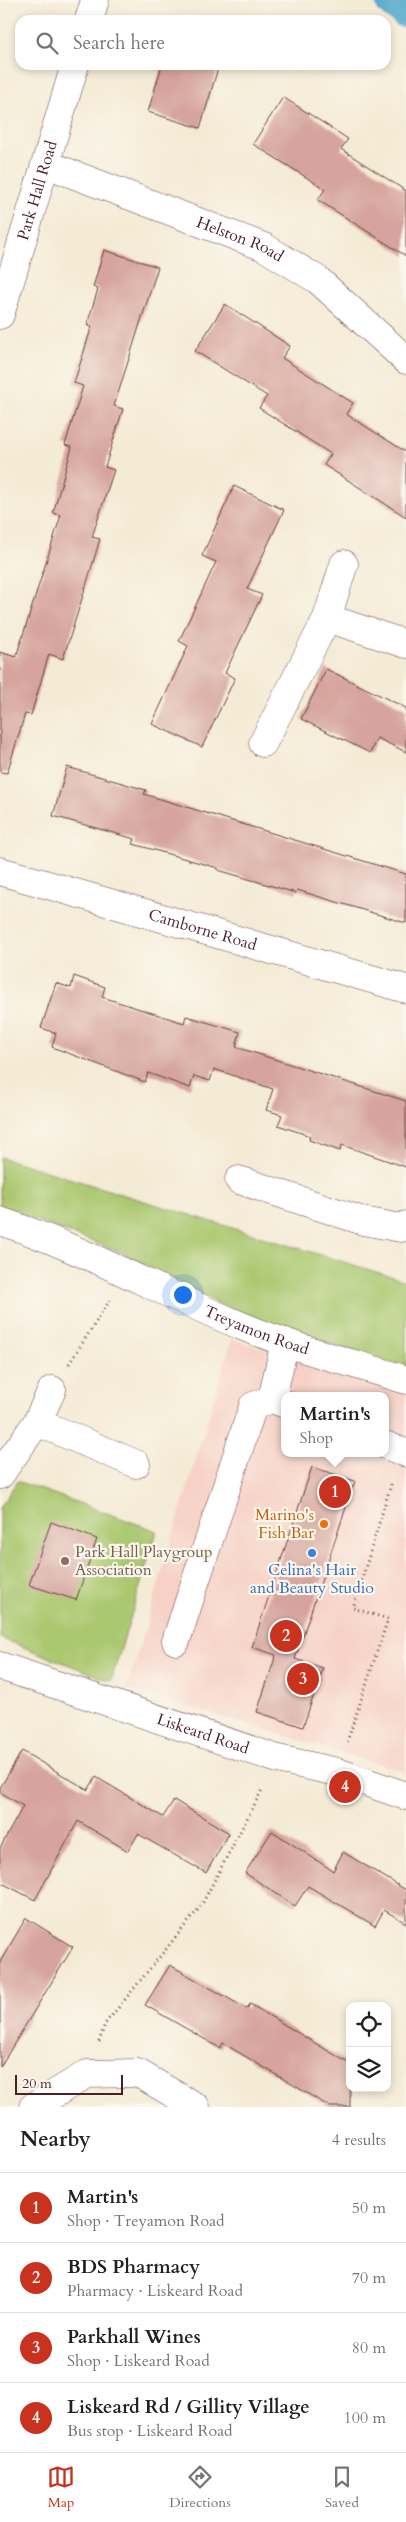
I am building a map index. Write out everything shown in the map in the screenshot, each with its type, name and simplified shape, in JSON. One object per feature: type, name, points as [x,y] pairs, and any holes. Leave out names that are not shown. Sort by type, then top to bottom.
[{"type":"street","points":[[90,15],[95,0]]},
{"type":"street","name":"Park Hall Road","points":[[0,315],[74,70]]},
{"type":"street","name":"Helston Road","points":[[46,164],[264,247],[318,280],[406,360]]},
{"type":"street","points":[[263,743],[327,618],[344,564]]},
{"type":"street","points":[[327,618],[406,644]]},
{"type":"street","name":"Camborne Road","points":[[0,871],[406,989]]},
{"type":"street","points":[[239,1180],[363,1221],[401,1228],[406,1226]]},
{"type":"street","name":"Treyamon Road","points":[[0,1221],[128,1273],[237,1324],[285,1342],[406,1380]]},
{"type":"street","points":[[176,1641],[253,1406],[278,1401],[285,1342]]},
{"type":"street","points":[[0,1475],[37,1422],[52,1390]]},
{"type":"street","points":[[37,1422],[136,1464]]},
{"type":"street","name":"Liskeard Road","points":[[0,1666],[278,1759],[337,1772],[406,1796]]},
{"type":"street","points":[[33,2107],[87,2074],[138,2073],[196,2107]]},
{"type":"path","points":[[52,1390],[128,1273]]},
{"type":"path","points":[[337,1772],[388,1619],[353,1608],[397,1450]]},
{"type":"path","points":[[87,2074],[105,2024],[201,1906],[278,1759]]},
{"type":"shaded area","points":[[232,1339],[406,1391],[406,1772],[127,1689]]},
{"type":"green space","points":[[0,1157],[406,1281],[406,1368],[242,1316],[126,1254],[0,1207]]},
{"type":"green space","points":[[17,1481],[157,1531],[111,1681],[0,1638],[0,1508]]},
{"type":"building","points":[[161,70],[217,70],[200,128],[148,112]]},
{"type":"building","points":[[283,97],[348,139],[341,149],[406,191],[406,256],[318,200],[325,189],[253,144]]},
{"type":"building","points":[[104,250],[158,267],[114,406],[123,409],[105,467],[114,470],[92,537],[100,539],[85,589],[63,659],[49,654],[31,715],[25,714],[7,773],[0,772],[0,652],[16,657],[61,515],[53,513],[72,447],[65,445],[83,386],[74,383],[92,326],[87,325],[98,289],[93,287]]},
{"type":"building","points":[[225,304],[290,346],[282,358],[353,403],[346,414],[406,452],[406,517],[324,465],[331,454],[259,408],[267,396],[195,351]]},
{"type":"building","points":[[234,486],[284,510],[247,589],[262,595],[225,673],[235,678],[202,747],[152,724],[188,646],[179,641],[216,562],[202,556]]},
{"type":"building","points":[[326,669],[406,708],[406,752],[377,738],[370,753],[301,719]]},
{"type":"building","points":[[67,767],[146,790],[144,794],[406,874],[406,923],[297,890],[296,893],[218,870],[218,868],[133,844],[135,839],[53,816]]},
{"type":"building","points":[[74,976],[105,987],[102,997],[184,1023],[186,1016],[240,1032],[236,1047],[406,1101],[406,1167],[342,1145],[340,1151],[309,1140],[310,1136],[278,1125],[282,1115],[266,1110],[273,1089],[214,1069],[210,1081],[194,1076],[190,1088],[148,1073],[145,1082],[52,1047],[56,1033],[41,1028],[56,983],[71,988]]},
{"type":"building","points":[[312,1467],[355,1481],[295,1659],[323,1668],[303,1727],[257,1712],[276,1655],[252,1647]]},
{"type":"building","points":[[51,1522],[97,1539],[76,1600],[29,1585]]},
{"type":"building","points":[[22,1751],[88,1790],[96,1777],[163,1817],[174,1800],[229,1833],[206,1873],[138,1834],[128,1851],[78,1821],[35,1900],[0,1882],[0,1848],[23,1806],[0,1792],[0,1788]]},
{"type":"building","points":[[272,1831],[333,1871],[343,1852],[406,1890],[406,1923],[384,1910],[375,1926],[308,1886],[295,1906],[245,1873]]},
{"type":"building","points":[[26,1918],[73,1947],[0,2067],[0,1962]]},
{"type":"building","points":[[170,1965],[247,2009],[250,2004],[346,2062],[346,2092],[350,2092],[350,2107],[330,2107],[223,2043],[220,2048],[145,2005]]},
{"type":"waterway","points":[[394,0],[406,9]]},
{"type":"place","name":"Martin's","points":[[335,1492]]},
{"type":"place","name":"Marino's Fish Bar","points":[[324,1524]]},
{"type":"place","name":"Celina's Hair and Beauty Studio","points":[[312,1553]]},
{"type":"place","name":"Park Hall Playgroup Association","points":[[65,1561]]},
{"type":"place","name":"BDS Pharmacy","points":[[286,1636]]},
{"type":"place","name":"Parkhall Wines","points":[[303,1679]]},
{"type":"place","name":"Liskeard Rd / Gillity Village","points":[[345,1787]]}]
